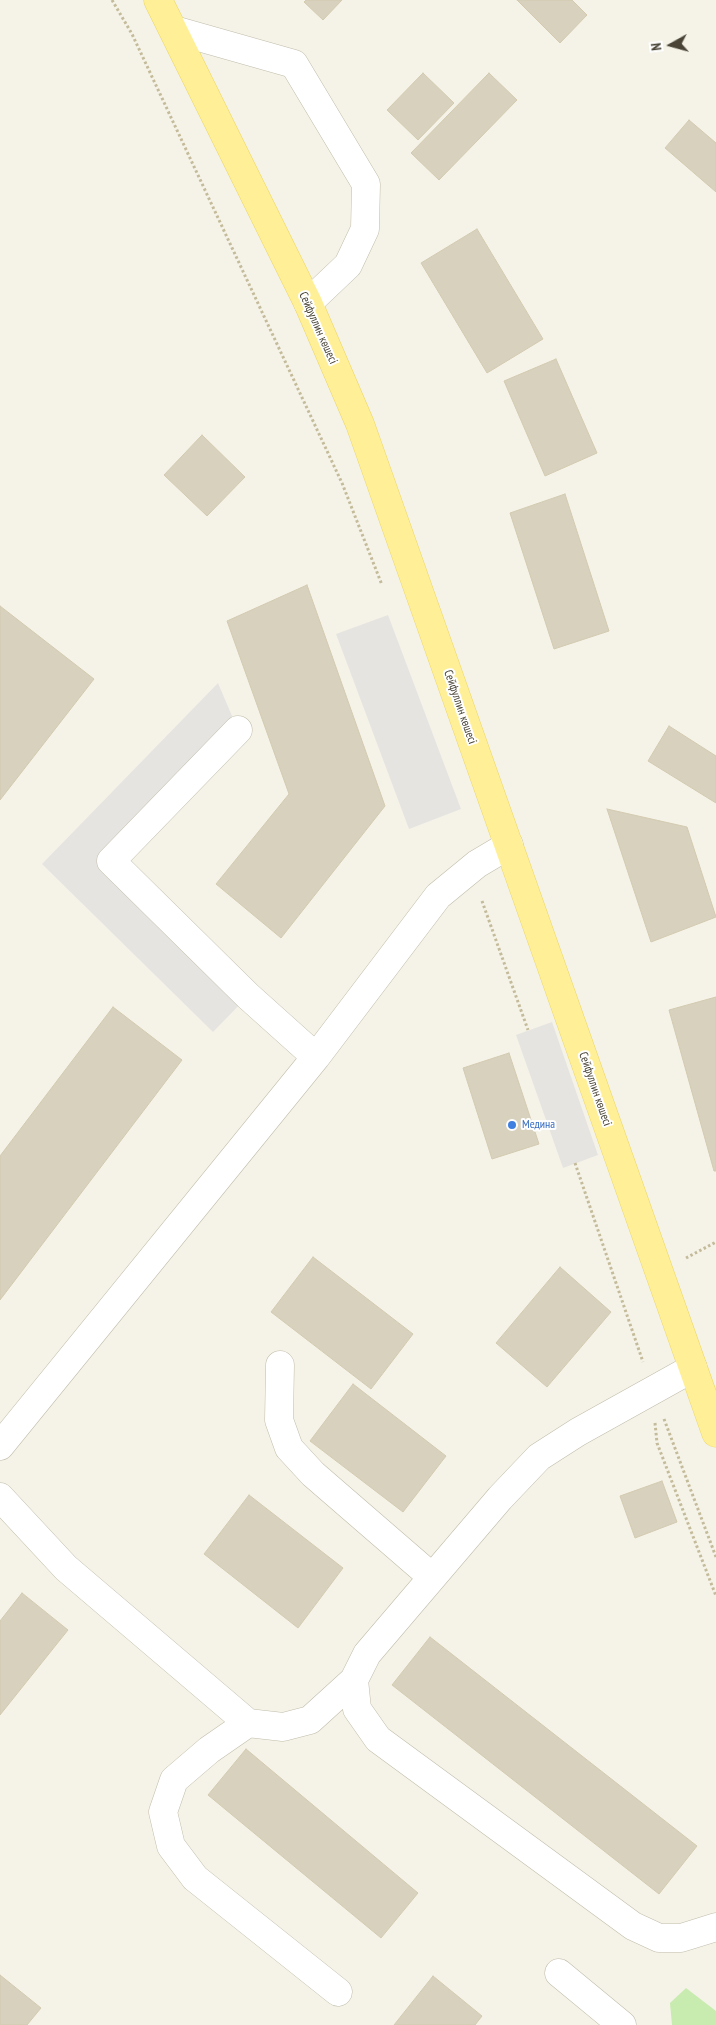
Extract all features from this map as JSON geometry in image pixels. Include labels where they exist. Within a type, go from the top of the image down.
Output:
[{"type":"main road","name":"Сейфуллин көшесі","points":[[158,0],[308,303],[360,424],[716,1433]]},
{"type":"lane","points":[[174,30],[294,64],[366,184],[365,229],[348,265],[308,303]]},
{"type":"lane","points":[[238,730],[111,861],[248,996],[316,1057]]},
{"type":"lane","points":[[0,1446],[316,1057],[438,896],[470,869],[509,845]]},
{"type":"lane","points":[[280,1365],[279,1420],[289,1448],[313,1474],[432,1577]]},
{"type":"lane","points":[[0,1497],[66,1568],[248,1723],[283,1727],[310,1720],[354,1680],[366,1654],[500,1498],[539,1458],[578,1432],[693,1368]]},
{"type":"lane","points":[[354,1680],[358,1709],[378,1739],[634,1926],[659,1938],[681,1938],[716,1927]]},
{"type":"lane","points":[[248,1723],[209,1750],[174,1780],[163,1812],[171,1846],[195,1878],[338,1992]]},
{"type":"lane","points":[[559,1973],[622,2025]]},
{"type":"path","points":[[112,0],[132,34],[338,474],[385,593]]},
{"type":"path","points":[[470,869],[528,1030]]},
{"type":"path","points":[[575,1163],[652,1390],[716,1557]]},
{"type":"path","points":[[652,1390],[657,1443],[716,1596]]},
{"type":"green space","points":[[686,1988],[716,2011],[716,2025],[672,2025],[670,2003]]},
{"type":"shaded area","points":[[388,615],[461,809],[409,829],[336,634]]},
{"type":"shaded area","points":[[218,683],[238,730],[111,861],[248,996],[213,1032],[42,864]]},
{"type":"shaded area","points":[[552,1022],[598,1155],[563,1168],[516,1035]]},
{"type":"building","points":[[306,0],[342,0],[323,20],[304,2]]},
{"type":"building","points":[[517,0],[572,0],[587,15],[560,43]]},
{"type":"building","points":[[423,73],[454,103],[418,140],[387,110]]},
{"type":"building","points":[[489,73],[517,100],[439,180],[411,153]]},
{"type":"building","points":[[689,120],[716,143],[716,192],[665,148]]},
{"type":"building","points":[[477,229],[543,339],[487,373],[421,263]]},
{"type":"building","points":[[556,359],[597,453],[545,476],[504,381]]},
{"type":"building","points":[[202,435],[245,477],[207,516],[164,475]]},
{"type":"building","points":[[565,494],[609,631],[554,649],[510,513]]},
{"type":"building","points":[[307,585],[385,806],[281,938],[216,884],[289,794],[227,621]]},
{"type":"building","points":[[0,606],[94,679],[0,800]]},
{"type":"building","points":[[669,726],[716,756],[716,803],[648,761]]},
{"type":"building","points":[[607,809],[687,827],[716,917],[651,942]]},
{"type":"building","points":[[716,997],[716,1171],[714,1171],[669,1010]]},
{"type":"building","points":[[113,1007],[182,1060],[0,1300],[0,1156]]},
{"type":"building","points":[[509,1053],[539,1144],[492,1159],[463,1068]]},
{"type":"building","points":[[313,1257],[413,1334],[371,1389],[271,1312]]},
{"type":"building","points":[[560,1267],[611,1312],[547,1387],[496,1343]]},
{"type":"building","points":[[353,1384],[446,1456],[403,1512],[310,1441]]},
{"type":"building","points":[[662,1481],[677,1522],[635,1538],[620,1496]]},
{"type":"building","points":[[249,1495],[343,1568],[298,1628],[204,1554]]},
{"type":"building","points":[[22,1593],[68,1630],[0,1715],[0,1621]]},
{"type":"building","points":[[430,1637],[697,1846],[659,1894],[392,1685]]},
{"type":"building","points":[[246,1749],[418,1893],[381,1938],[208,1795]]},
{"type":"building","points":[[0,1975],[41,2008],[27,2025],[0,2025]]},
{"type":"building","points":[[433,1976],[482,2016],[475,2025],[394,2025]]},
{"type":"place","name":"Медина","points":[[512,1125]]}]
